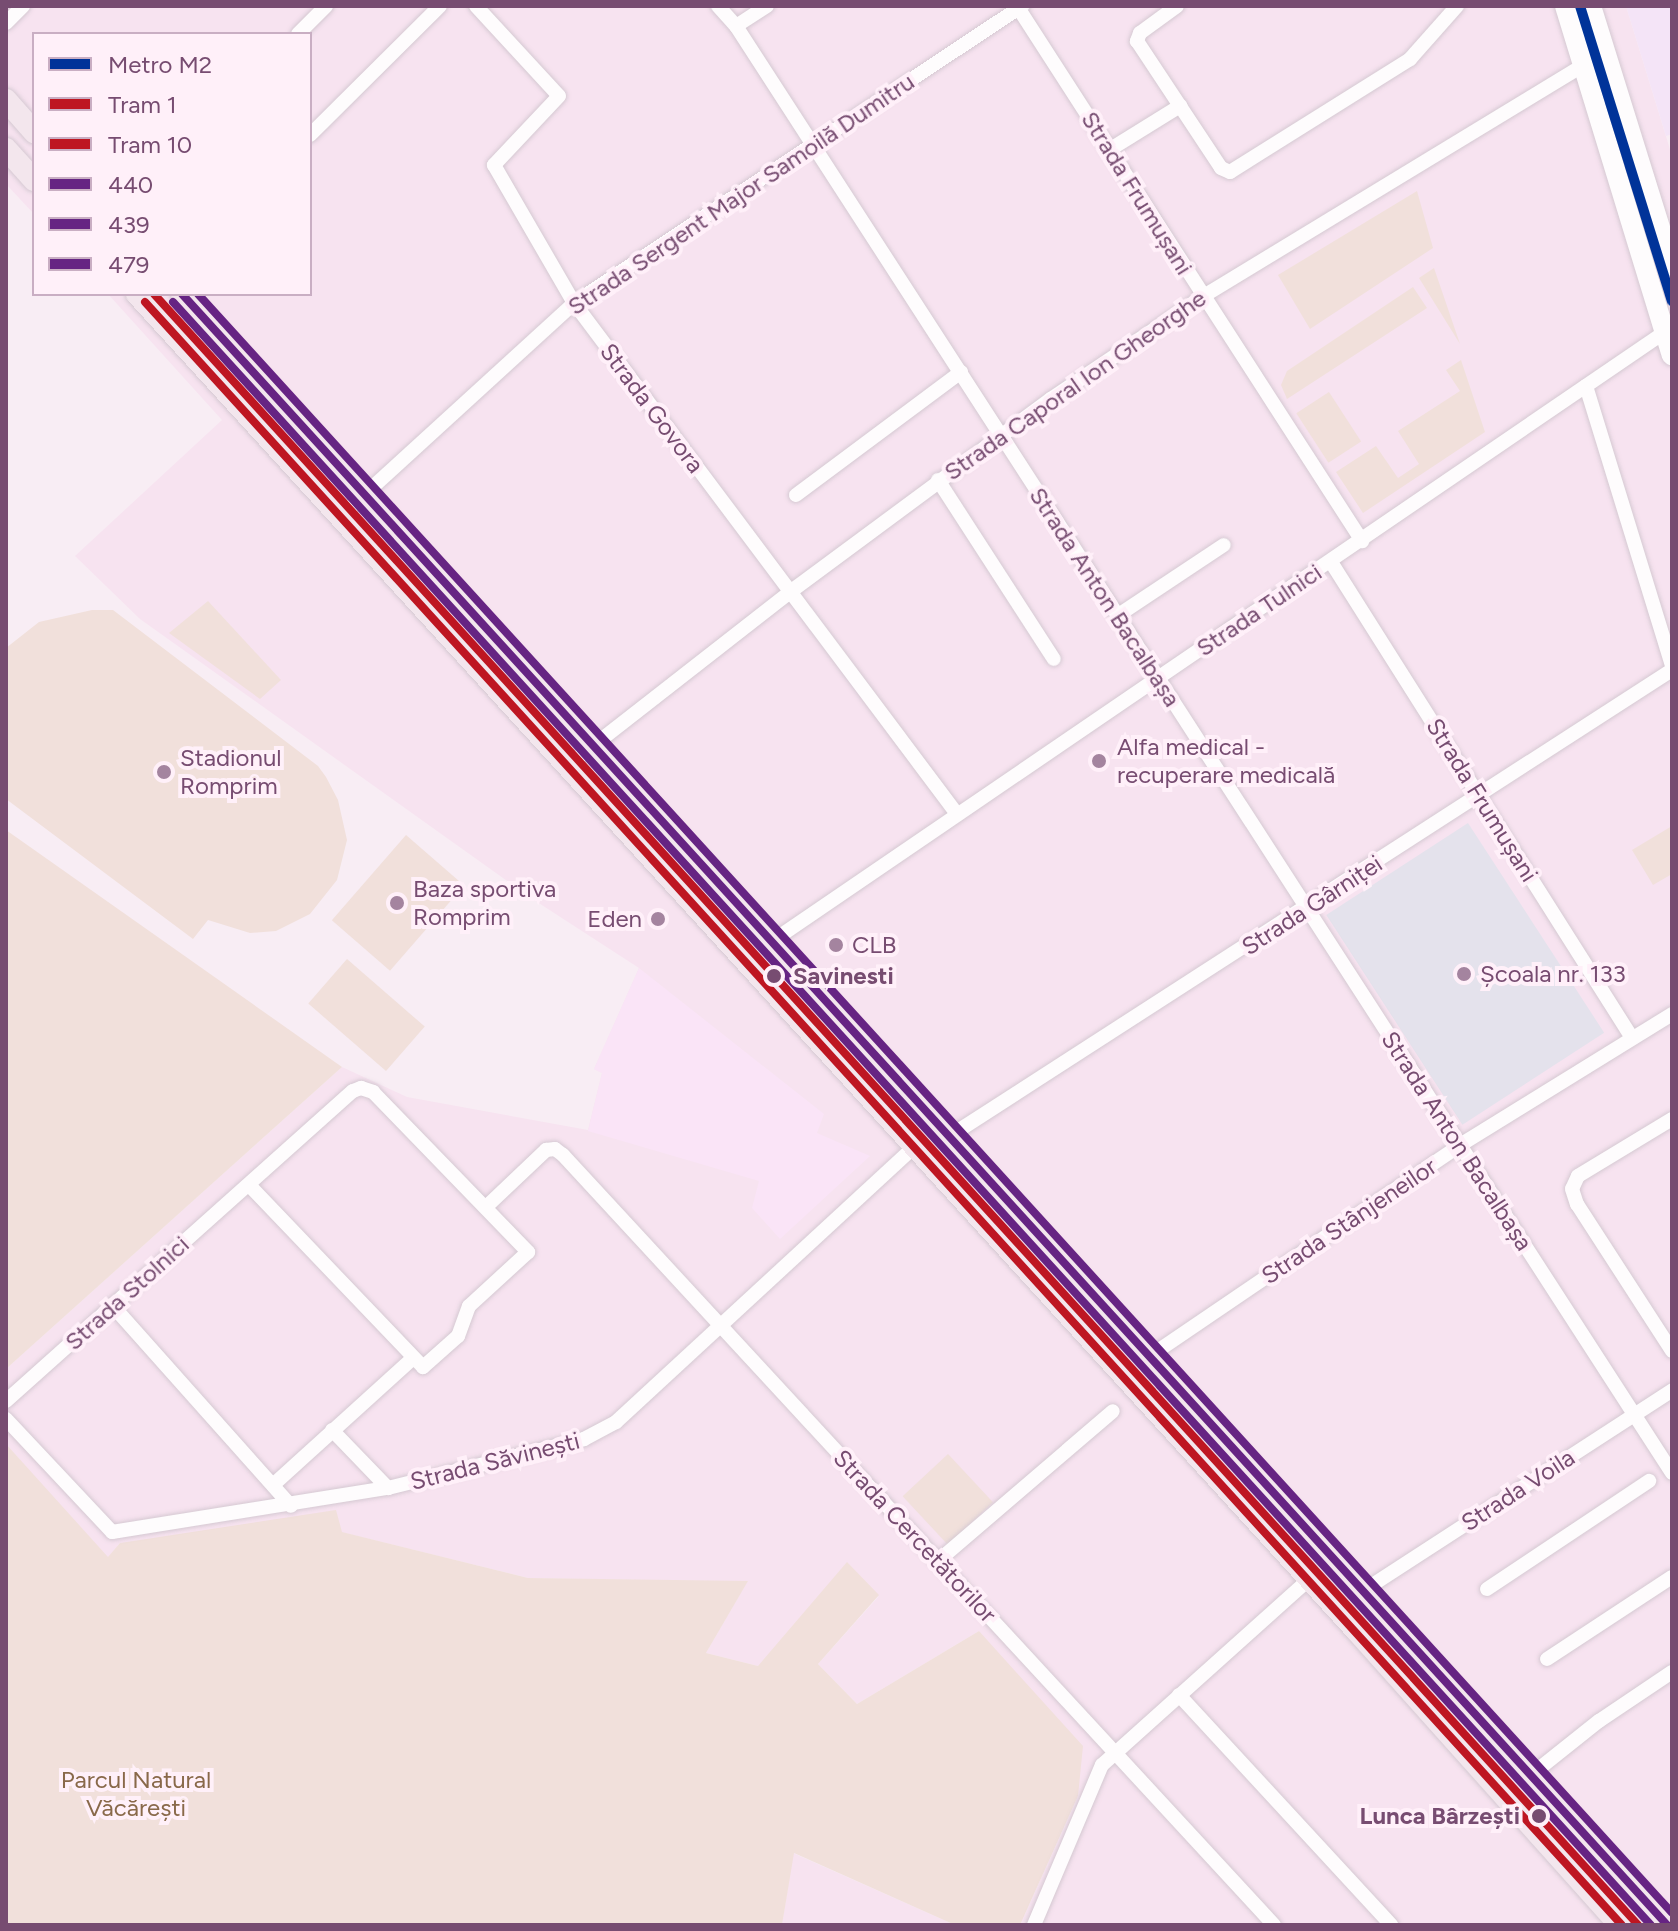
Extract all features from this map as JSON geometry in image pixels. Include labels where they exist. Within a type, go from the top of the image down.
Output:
[{"type":"main road","points":[[1565,6],[1672,355]]},
{"type":"main road","points":[[1591,6],[1672,266]]},
{"type":"main road","points":[[6,100],[32,130]]},
{"type":"main road","points":[[6,149],[32,178]]},
{"type":"main road","points":[[143,296],[566,767],[1309,1579],[1620,1925]]},
{"type":"main road","points":[[184,296],[774,940],[1667,1925]]},
{"type":"street","points":[[6,23],[23,6]]},
{"type":"street","points":[[300,32],[326,6]]},
{"type":"street","points":[[312,133],[440,6]]},
{"type":"street","name":"Strada Govora","points":[[476,6],[559,96],[494,165],[574,303],[957,814]]},
{"type":"street","name":"Strada Anton Bacalbașa","points":[[718,6],[736,26],[1672,1473]]},
{"type":"street","points":[[736,26],[767,6]]},
{"type":"street","points":[[1177,6],[1140,33],[1137,39],[1221,168],[1233,171],[1410,59],[1457,6]]},
{"type":"street","name":"Strada Sergent Major Samoilă Dumitru","points":[[341,516],[574,303],[1019,7]]},
{"type":"street","name":"Strada Frumușani","points":[[1019,7],[1202,297],[1362,541]]},
{"type":"street","name":"Strada Caporal Ion Gheorghe","points":[[566,767],[790,592],[1001,435],[1202,297],[1583,65]]},
{"type":"street","points":[[1109,150],[1180,106]]},
{"type":"street","name":"Strada Tulnici","points":[[774,940],[1665,332]]},
{"type":"street","points":[[796,495],[961,372]]},
{"type":"street","points":[[1586,386],[1672,668]]},
{"type":"street","points":[[938,480],[1054,659]]},
{"type":"street","points":[[1117,616],[1224,545]]},
{"type":"street","name":"Strada Frumușani","points":[[1331,562],[1632,1038]]},
{"type":"street","name":"Strada Gârniței","points":[[950,1136],[1306,909],[1672,668]]},
{"type":"street","name":"Strada Stânjeneilor","points":[[1150,1356],[1460,1145],[1672,1014]]},
{"type":"street","name":"Strada Stolnici","points":[[6,1401],[353,1091],[367,1089],[486,1207]]},
{"type":"street","points":[[1672,1119],[1578,1176],[1572,1189],[1577,1204],[1672,1351]]},
{"type":"street","name":"Strada Săvinești","points":[[6,1419],[112,1532],[291,1506],[388,1488],[584,1439],[605,1430],[914,1147]]},
{"type":"street","name":"Strada Cercetătorilor","points":[[486,1207],[546,1150],[555,1149],[1274,1925]]},
{"type":"street","points":[[249,1185],[418,1366],[426,1366],[458,1336],[469,1306],[528,1252],[486,1207]]},
{"type":"street","points":[[112,1305],[291,1506]]},
{"type":"street","points":[[273,1485],[412,1359]]},
{"type":"street","name":"Strada Voila","points":[[1363,1591],[1672,1390]]},
{"type":"street","points":[[938,1561],[1113,1411]]},
{"type":"street","points":[[332,1430],[388,1488]]},
{"type":"street","points":[[1487,1589],[1649,1481]]},
{"type":"street","points":[[1547,1659],[1672,1577]]},
{"type":"street","points":[[1034,1925],[1094,1781],[1114,1752],[1309,1579]]},
{"type":"street","points":[[1531,1775],[1599,1721],[1672,1672]]},
{"type":"street","points":[[1179,1695],[1391,1925]]},
{"type":"shaded area","points":[[6,6],[1626,6],[1672,156],[1672,1925],[1020,1925],[1078,1796],[979,1631],[857,1704],[818,1664],[879,1596],[758,1666],[706,1653],[747,1582],[528,1578],[341,1532],[120,1543],[108,1558],[6,1444],[6,1369],[342,1067],[407,1097],[588,1130],[602,1073],[594,1069],[639,968],[531,898],[140,619],[75,556],[222,420],[110,296],[312,296],[312,32],[32,32],[32,212],[6,184]]},
{"type":"shaded area","points":[[1626,6],[1672,6],[1672,134],[1666,136]]},
{"type":"shaded area","name":"Școala nr. 133","points":[[1468,823],[1604,1033],[1462,1125],[1326,915]]},
{"type":"shaded area","points":[[639,968],[824,1114],[817,1133],[870,1156],[780,1239],[752,1208],[759,1181],[588,1131],[602,1073],[594,1069]]},
{"type":"shaded area","points":[[793,1853],[955,1925],[782,1925]]},
{"type":"green space","points":[[1417,191],[1433,248],[1310,329],[1278,275]]},
{"type":"green space","points":[[1434,268],[1460,344],[1419,278]]},
{"type":"green space","points":[[1413,287],[1427,308],[1287,399],[1281,385],[1287,371]]},
{"type":"green space","points":[[1461,360],[1485,432],[1363,513],[1336,472],[1376,446],[1398,478],[1419,464],[1398,431],[1460,391],[1446,370]]},
{"type":"green space","points":[[1329,392],[1361,441],[1328,463],[1296,413]]},
{"type":"green space","points":[[208,601],[281,680],[260,699],[169,633]]},
{"type":"green space","name":"Stadionul Romprim","points":[[92,610],[113,610],[318,766],[326,777],[338,800],[347,840],[337,880],[310,914],[276,931],[250,933],[208,920],[193,939],[6,799],[6,648],[39,622]]},
{"type":"green space","points":[[1672,826],[1672,874],[1653,885],[1632,850]]},
{"type":"green space","points":[[6,830],[342,1067],[6,1369]]},
{"type":"green space","name":"Baza sportiva Romprim","points":[[406,835],[464,886],[390,971],[332,920]]},
{"type":"green space","name":"Baza sportiva Romprim","points":[[347,959],[425,1027],[386,1071],[308,1004]]},
{"type":"green space","name":"Parcul Natural Văcărești","points":[[6,1444],[108,1557],[120,1543],[336,1510],[342,1532],[528,1578],[748,1581],[706,1653],[758,1666],[847,1562],[879,1595],[818,1664],[857,1704],[979,1631],[1083,1746],[1078,1796],[1020,1925],[955,1925],[794,1853],[782,1925],[6,1925]]},
{"type":"green space","points":[[948,1454],[993,1502],[948,1545],[903,1496]]},
{"type":"metro line","name":"M2","points":[[1580,6],[1672,301]]},
{"type":"tram line","name":"1","points":[[156,296],[1638,1925]]},
{"type":"tram line","name":"10","points":[[145,302],[1622,1925]]},
{"type":"transit line","name":"440","points":[[184,296],[1667,1925]]},
{"type":"transit line","name":"479","points":[[200,296],[1672,1913]]},
{"type":"transit line","name":"439","points":[[173,302],[1651,1925]]},
{"type":"place","name":"Alfa medical - recuperare medicală","points":[[1099,761]]},
{"type":"place","name":"Stadionul Romprim","points":[[164,772]]},
{"type":"place","name":"Baza sportiva Romprim","points":[[397,903]]},
{"type":"place","name":"Eden","points":[[658,919]]},
{"type":"place","name":"CLB","points":[[836,945]]},
{"type":"place","name":"Școala nr. 133","points":[[1464,974]]},
{"type":"place","name":"Savinesti","points":[[774,976]]},
{"type":"place","name":"Lunca Bârzești","points":[[1539,1816]]}]
